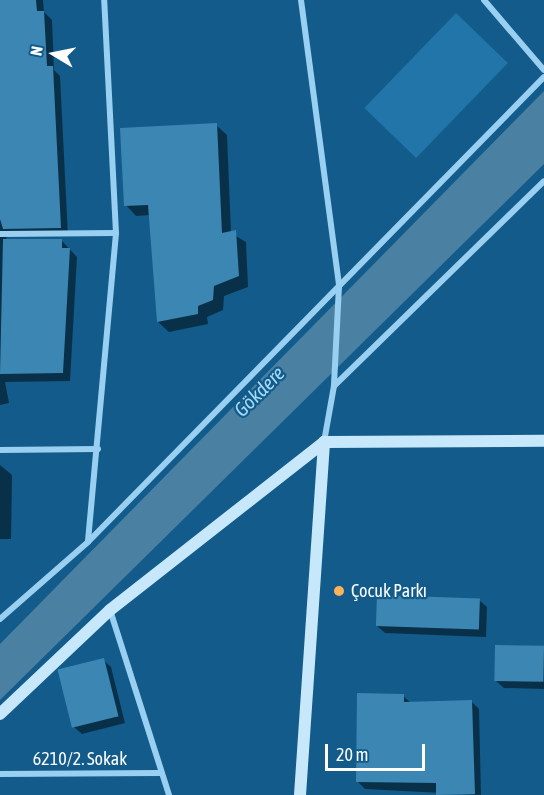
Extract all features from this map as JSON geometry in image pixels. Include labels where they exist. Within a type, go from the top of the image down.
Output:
[{"type":"street","points":[[88,542],[116,233],[104,0]]},
{"type":"street","points":[[300,795],[324,442],[334,386],[339,286],[301,0]]},
{"type":"street","points":[[484,0],[544,70]]},
{"type":"street","points":[[0,619],[88,542],[544,77]]},
{"type":"street","points":[[334,386],[544,181]]},
{"type":"street","points":[[0,234],[116,233]]},
{"type":"street","points":[[0,714],[110,610],[324,442],[544,441]]},
{"type":"street","points":[[0,450],[98,449]]},
{"type":"street","points":[[0,608],[12,608]]},
{"type":"street","points":[[110,610],[160,774],[169,795]]},
{"type":"street","name":"6210/2. Sokak","points":[[0,774],[160,774]]},
{"type":"shaded area","points":[[456,13],[508,63],[416,158],[364,108]]},
{"type":"water","name":"Gökdere","points":[[544,91],[544,164],[0,700],[0,644]]},
{"type":"building","points":[[0,0],[36,0],[37,11],[44,11],[47,66],[53,66],[61,228],[3,229],[0,219]]},
{"type":"building","points":[[217,123],[222,233],[236,230],[239,276],[214,286],[213,300],[198,306],[198,314],[157,322],[148,205],[124,206],[120,128]]},
{"type":"building","points":[[3,239],[62,239],[62,248],[70,248],[63,373],[0,374]]},
{"type":"building","points":[[377,595],[480,599],[479,630],[376,626]]},
{"type":"building","points":[[495,645],[544,646],[543,682],[494,681]]},
{"type":"building","points":[[104,658],[119,716],[72,728],[57,670]]},
{"type":"building","points":[[357,693],[404,694],[404,702],[472,700],[475,794],[436,795],[436,783],[356,782]]},
{"type":"place","name":"Çocuk Parkı","points":[[339,591]]}]
